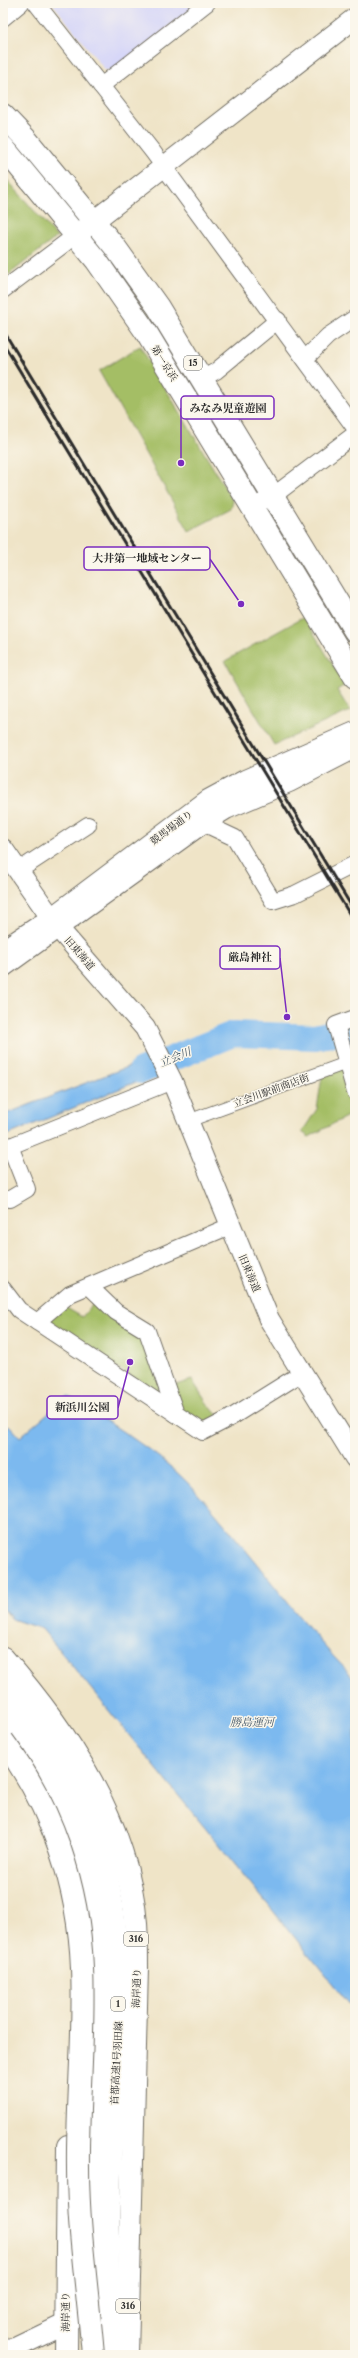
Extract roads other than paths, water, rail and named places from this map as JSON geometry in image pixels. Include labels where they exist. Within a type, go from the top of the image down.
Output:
[{"type":"main road","name":"15","points":[[3,115],[95,222],[158,307],[355,631]]},
{"type":"main road","name":"第一京浜","points":[[3,147],[96,260],[163,359],[355,677]]},
{"type":"main road","name":"海岸通り","points":[[3,1658],[10,1680],[74,1749],[98,1794],[122,1852],[136,1922],[137,1968],[127,2355]]},
{"type":"main road","name":"首都高速1号羽田線","points":[[10,1680],[73,1785],[100,1853],[110,1891],[118,1967],[118,2009],[109,2197],[108,2318],[111,2355]]},
{"type":"main road","points":[[3,1711],[41,1764],[64,1810],[85,1867],[93,1896],[101,1969],[92,2240],[89,2276],[74,2315],[65,2324]]},
{"type":"main road","points":[[3,1741],[26,1775],[51,1825],[67,1873],[79,1932],[82,2010],[78,2171],[93,2355]]},
{"type":"main road","name":"海岸通り","points":[[3,1754],[29,1797],[42,1826],[59,1874],[70,1935],[72,1993],[65,2324],[66,2355]]},
{"type":"main road","points":[[116,2355],[118,2289],[129,2257]]},
{"type":"street","points":[[3,18],[21,3]]},
{"type":"street","points":[[36,3],[164,168],[278,320],[355,428]]},
{"type":"street","points":[[101,86],[207,3]]},
{"type":"street","points":[[3,290],[95,222],[355,18]]},
{"type":"street","points":[[305,359],[328,336],[355,318]]},
{"type":"street","points":[[202,379],[216,371],[278,320]]},
{"type":"street","points":[[253,507],[273,496],[355,434]]},
{"type":"street","name":"競馬場通り","points":[[3,967],[55,923],[208,800],[245,780],[355,732]]},
{"type":"street","name":"競馬場通り","points":[[3,950],[55,923],[226,809],[289,782],[355,748]]},
{"type":"street","points":[[203,823],[235,838],[273,901],[295,894],[355,864]]},
{"type":"street","points":[[18,871],[88,825]]},
{"type":"street","name":"旧東海道","points":[[3,849],[55,923],[145,1028],[170,1078],[230,1226],[270,1319],[302,1374],[353,1451]]},
{"type":"street","points":[[355,1018],[336,1025],[350,1061],[355,1092]]},
{"type":"street","name":"立会川駅前商店街","points":[[188,1121],[350,1061]]},
{"type":"street","points":[[10,1199],[27,1189],[7,1148],[170,1078]]},
{"type":"street","points":[[37,1322],[70,1294],[90,1287],[156,1256],[230,1226]]},
{"type":"street","points":[[90,1287],[116,1312],[147,1331],[176,1414]]},
{"type":"street","points":[[3,1289],[19,1310],[203,1432],[230,1418],[302,1374]]},
{"type":"street","points":[[3,2349],[15,2348],[65,2324]]},
{"type":"water","points":[[171,1050],[177,1065],[3,1137],[3,1115]]},
{"type":"water","name":"勝島運河","points":[[68,1396],[146,1447],[175,1470],[210,1507],[311,1631],[355,1679],[355,2011],[42,1629],[12,1619],[3,1608],[3,1430],[9,1425],[20,1437]]},
{"type":"waterway","name":"立会川","points":[[141,1071],[233,1034],[315,1037],[355,1028]]},
{"type":"railway","points":[[3,330],[355,912]]},
{"type":"railway","points":[[3,343],[355,923]]},
{"type":"place","name":"みなみ児童遊園","points":[[181,463]]},
{"type":"place","name":"大井第一地域センター","points":[[241,604]]},
{"type":"place","name":"厳島神社","points":[[287,1017]]},
{"type":"place","name":"新浜川公園","points":[[130,1362]]}]
